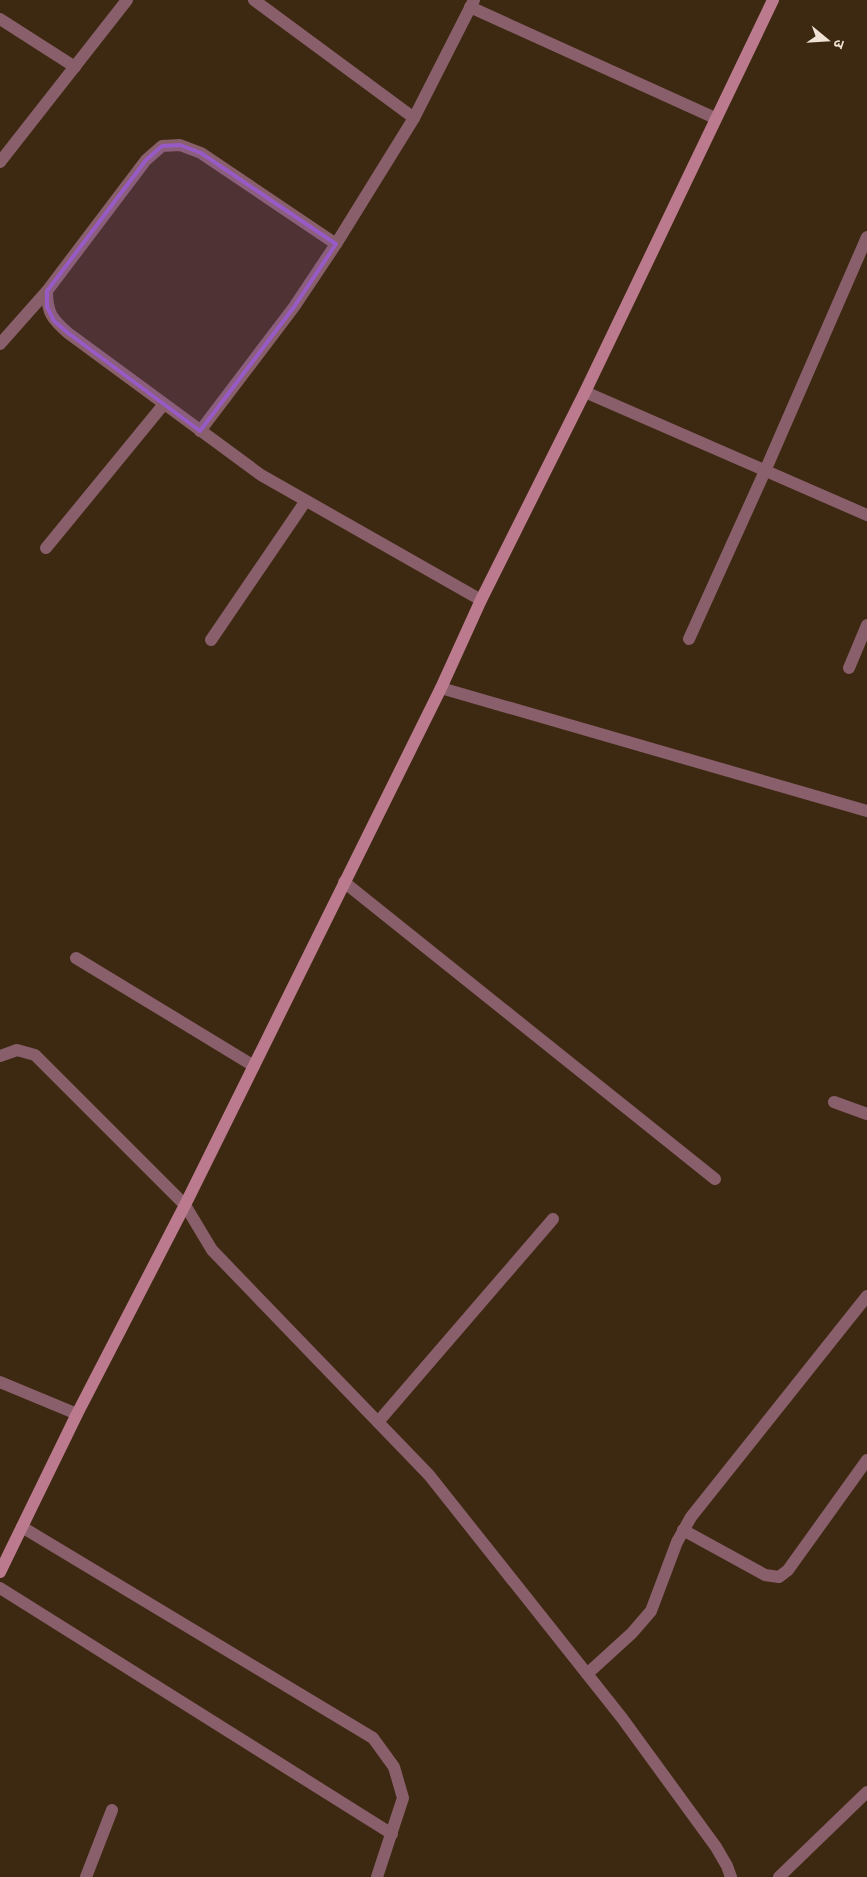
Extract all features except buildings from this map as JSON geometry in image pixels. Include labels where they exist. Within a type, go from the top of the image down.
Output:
[{"type":"street","points":[[0,162],[127,0]]},
{"type":"street","points":[[254,0],[414,118]]},
{"type":"street","points":[[0,1572],[77,1414],[185,1205],[441,688],[481,600],[585,392],[773,0]]},
{"type":"street","points":[[200,431],[294,307],[336,244],[414,118],[472,4],[716,118]]},
{"type":"street","points":[[0,19],[75,67]]},
{"type":"street","points":[[0,344],[47,291],[146,160],[162,146],[180,145],[201,153],[336,244]]},
{"type":"street","points":[[689,639],[765,472],[867,237]]},
{"type":"street","points":[[47,291],[47,307],[54,321],[260,475],[481,600]]},
{"type":"street","points":[[585,392],[867,515]]},
{"type":"street","points":[[46,548],[164,404]]},
{"type":"street","points":[[211,640],[305,502]]},
{"type":"street","points":[[849,668],[867,625]]},
{"type":"street","points":[[441,688],[867,811]]},
{"type":"street","points":[[344,882],[715,1179]]},
{"type":"street","points":[[76,958],[254,1066]]},
{"type":"street","points":[[0,1056],[16,1050],[35,1055],[185,1205],[212,1250],[429,1475],[622,1718],[716,1847],[731,1877]]},
{"type":"street","points":[[834,1102],[867,1114]]},
{"type":"street","points":[[378,1422],[553,1219]]},
{"type":"street","points":[[587,1674],[632,1633],[651,1611],[683,1530],[691,1517],[867,1296]]},
{"type":"street","points":[[0,1382],[77,1414]]},
{"type":"street","points":[[683,1530],[765,1575],[779,1577],[788,1570],[867,1460]]},
{"type":"street","points":[[22,1527],[374,1738],[394,1767],[403,1798],[377,1877]]},
{"type":"street","points":[[0,1588],[392,1834]]},
{"type":"street","points":[[779,1877],[867,1792]]},
{"type":"street","points":[[86,1877],[112,1810]]},
{"type":"highlighted area","points":[[180,145],[201,153],[336,244],[294,307],[200,431],[68,333],[54,321],[47,307],[47,291],[146,160],[162,146]]}]
